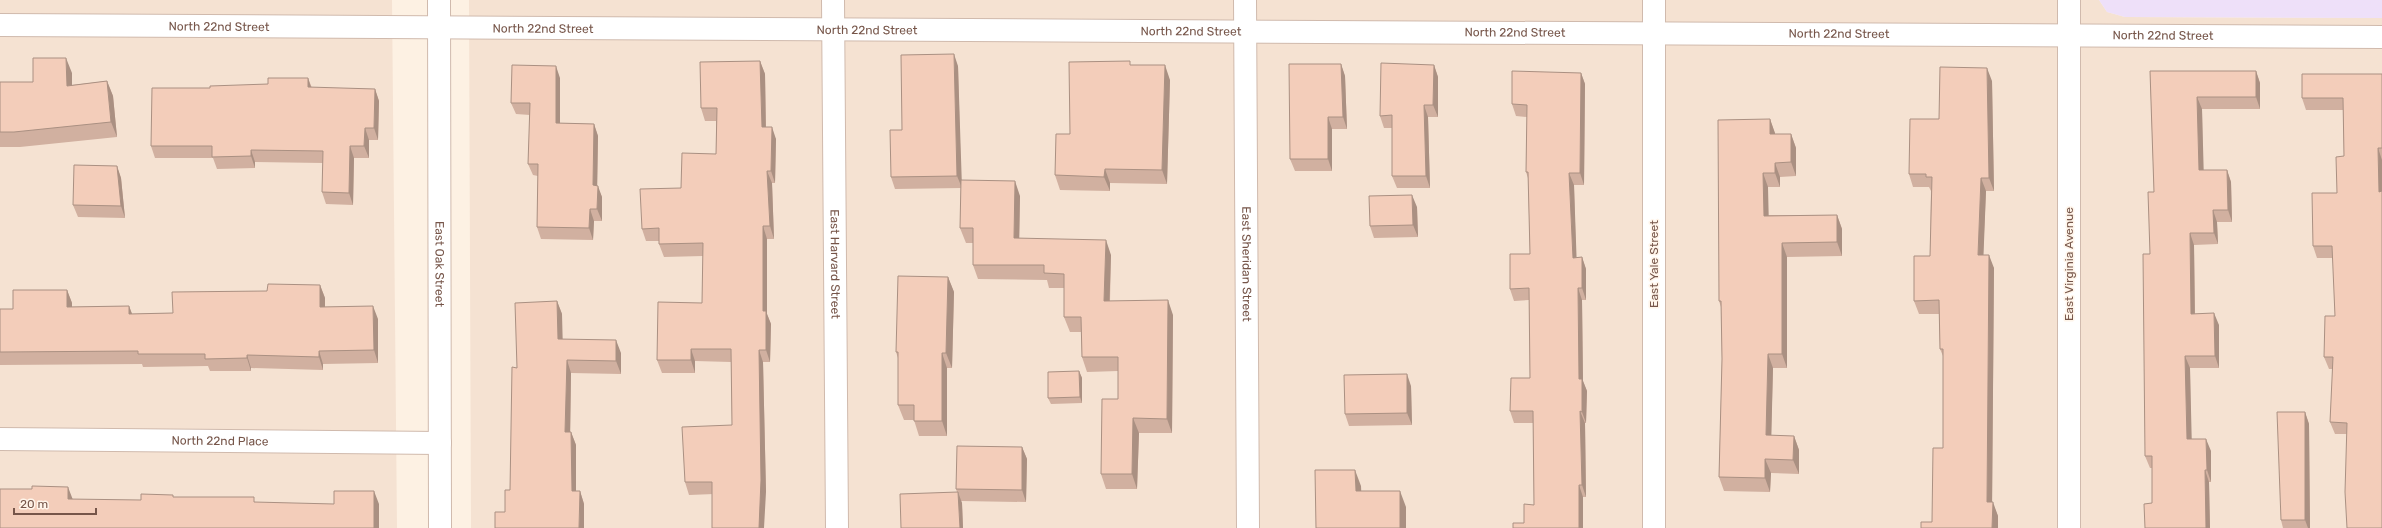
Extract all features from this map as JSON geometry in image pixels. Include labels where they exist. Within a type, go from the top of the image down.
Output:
[{"type":"street","name":"East Oak Street","points":[[439,0],[440,528]]},
{"type":"street","name":"East Harvard Street","points":[[834,0],[837,528]]},
{"type":"street","name":"East Sheridan Street","points":[[1246,0],[1248,528]]},
{"type":"street","name":"East Yale Street","points":[[1654,0],[1654,528]]},
{"type":"street","name":"East Virginia Avenue","points":[[2069,0],[2069,528]]},
{"type":"street","name":"North 22nd Street","points":[[0,25],[440,29],[1246,31],[2382,37]]},
{"type":"street","name":"North 22nd Place","points":[[0,439],[440,443]]},
{"type":"shaded area","points":[[0,0],[392,0],[397,528],[0,528]]},
{"type":"shaded area","points":[[469,0],[2099,0],[2107,12],[2125,17],[2382,18],[2382,528],[471,528]]},
{"type":"shaded area","points":[[2099,0],[2382,0],[2382,18],[2125,17],[2107,12]]},
{"type":"building","points":[[954,54],[957,176],[891,177],[890,130],[902,130],[901,55]]},
{"type":"building","points":[[33,58],[66,58],[67,86],[107,81],[111,122],[14,132],[0,132],[0,82],[33,82]]},
{"type":"building","points":[[760,61],[762,127],[772,127],[771,171],[767,171],[770,226],[763,226],[763,311],[766,311],[766,350],[759,350],[761,480],[759,528],[712,528],[712,482],[685,482],[682,427],[732,425],[731,349],[691,349],[691,360],[657,360],[658,302],[702,303],[703,243],[659,244],[659,228],[642,229],[640,189],[681,188],[682,153],[716,154],[717,108],[701,108],[700,62]]},
{"type":"building","points":[[1130,61],[1130,65],[1165,65],[1162,170],[1105,169],[1104,177],[1055,175],[1056,134],[1070,134],[1069,62]]},
{"type":"building","points":[[1381,63],[1434,65],[1433,105],[1424,105],[1426,176],[1392,176],[1392,115],[1380,116]]},
{"type":"building","points":[[1289,64],[1341,64],[1343,117],[1328,117],[1328,159],[1290,159]]},
{"type":"building","points":[[512,65],[556,66],[556,123],[594,124],[593,185],[598,186],[597,209],[590,209],[589,228],[537,227],[538,164],[528,164],[530,103],[511,103]]},
{"type":"building","points":[[1940,67],[1987,68],[1989,178],[1981,178],[1978,255],[1989,255],[1987,502],[1993,502],[1992,528],[1921,528],[1921,522],[1932,522],[1933,448],[1943,448],[1943,349],[1940,349],[1939,300],[1914,301],[1914,256],[1930,256],[1932,177],[1926,177],[1926,174],[1909,174],[1910,119],[1939,119]]},
{"type":"building","points":[[1512,71],[1581,73],[1580,173],[1569,173],[1573,258],[1582,257],[1582,288],[1578,288],[1579,379],[1582,379],[1582,412],[1580,411],[1582,485],[1579,485],[1579,528],[1513,528],[1513,523],[1524,523],[1524,504],[1534,505],[1533,411],[1510,411],[1511,378],[1530,378],[1529,288],[1510,289],[1510,254],[1530,254],[1528,172],[1526,172],[1527,105],[1512,104]]},
{"type":"building","points":[[2150,71],[2256,71],[2256,97],[2197,97],[2199,170],[2227,170],[2228,210],[2213,210],[2214,233],[2190,233],[2191,314],[2214,313],[2215,356],[2185,356],[2187,439],[2206,439],[2206,528],[2145,528],[2144,504],[2152,503],[2152,456],[2145,456],[2143,254],[2150,254],[2148,192],[2154,192]]},
{"type":"building","points":[[2302,74],[2382,74],[2382,148],[2378,148],[2379,192],[2382,191],[2382,528],[2347,528],[2345,492],[2347,423],[2330,422],[2333,357],[2324,357],[2325,316],[2335,316],[2332,246],[2313,246],[2312,193],[2337,193],[2336,157],[2344,156],[2343,98],[2302,98]]},
{"type":"building","points":[[268,78],[308,78],[308,87],[375,89],[374,128],[365,128],[364,146],[350,146],[349,193],[322,192],[323,151],[251,150],[251,156],[212,157],[212,146],[151,146],[152,88],[210,88],[210,86],[268,84]]},
{"type":"building","points":[[1770,119],[1770,134],[1791,134],[1791,162],[1775,163],[1775,173],[1763,173],[1764,216],[1837,215],[1837,242],[1782,243],[1782,354],[1768,354],[1766,435],[1794,436],[1793,460],[1765,459],[1765,478],[1719,477],[1722,359],[1721,301],[1719,301],[1718,120]]},
{"type":"building","points":[[74,165],[117,166],[121,206],[73,205]]},
{"type":"building","points":[[961,180],[1015,181],[1014,238],[1106,240],[1104,301],[1168,300],[1167,419],[1133,418],[1132,474],[1101,474],[1102,399],[1118,399],[1118,357],[1082,357],[1081,317],[1064,317],[1064,274],[1044,273],[1044,265],[973,265],[973,228],[960,228]]},
{"type":"building","points":[[1412,195],[1413,225],[1370,226],[1369,196]]},
{"type":"building","points":[[898,276],[948,277],[946,353],[942,353],[942,421],[914,421],[914,405],[898,405],[898,352],[896,352]]},
{"type":"building","points":[[268,284],[320,285],[320,307],[373,306],[374,350],[319,351],[319,357],[247,355],[247,358],[205,359],[205,354],[138,354],[138,351],[0,352],[0,309],[13,309],[13,290],[67,290],[67,307],[129,306],[129,314],[173,313],[172,292],[267,291]]},
{"type":"building","points":[[557,301],[558,339],[616,340],[616,361],[567,360],[565,432],[571,432],[572,491],[580,491],[579,528],[495,528],[495,512],[505,512],[505,490],[510,490],[512,367],[517,368],[515,303]]},
{"type":"building","points":[[1079,371],[1080,397],[1048,398],[1048,372]]},
{"type":"building","points":[[1407,374],[1407,413],[1345,414],[1344,375]]},
{"type":"building","points":[[2277,412],[2305,412],[2305,520],[2281,520]]},
{"type":"building","points":[[957,446],[1022,447],[1022,490],[956,489]]},
{"type":"building","points":[[1315,470],[1355,470],[1356,491],[1400,491],[1400,528],[1316,528]]},
{"type":"building","points":[[32,486],[68,487],[68,499],[141,500],[141,494],[173,495],[173,497],[254,497],[254,502],[334,504],[334,491],[374,491],[374,528],[0,528],[0,489],[32,489]]},
{"type":"building","points":[[958,492],[960,528],[901,528],[900,494]]}]
